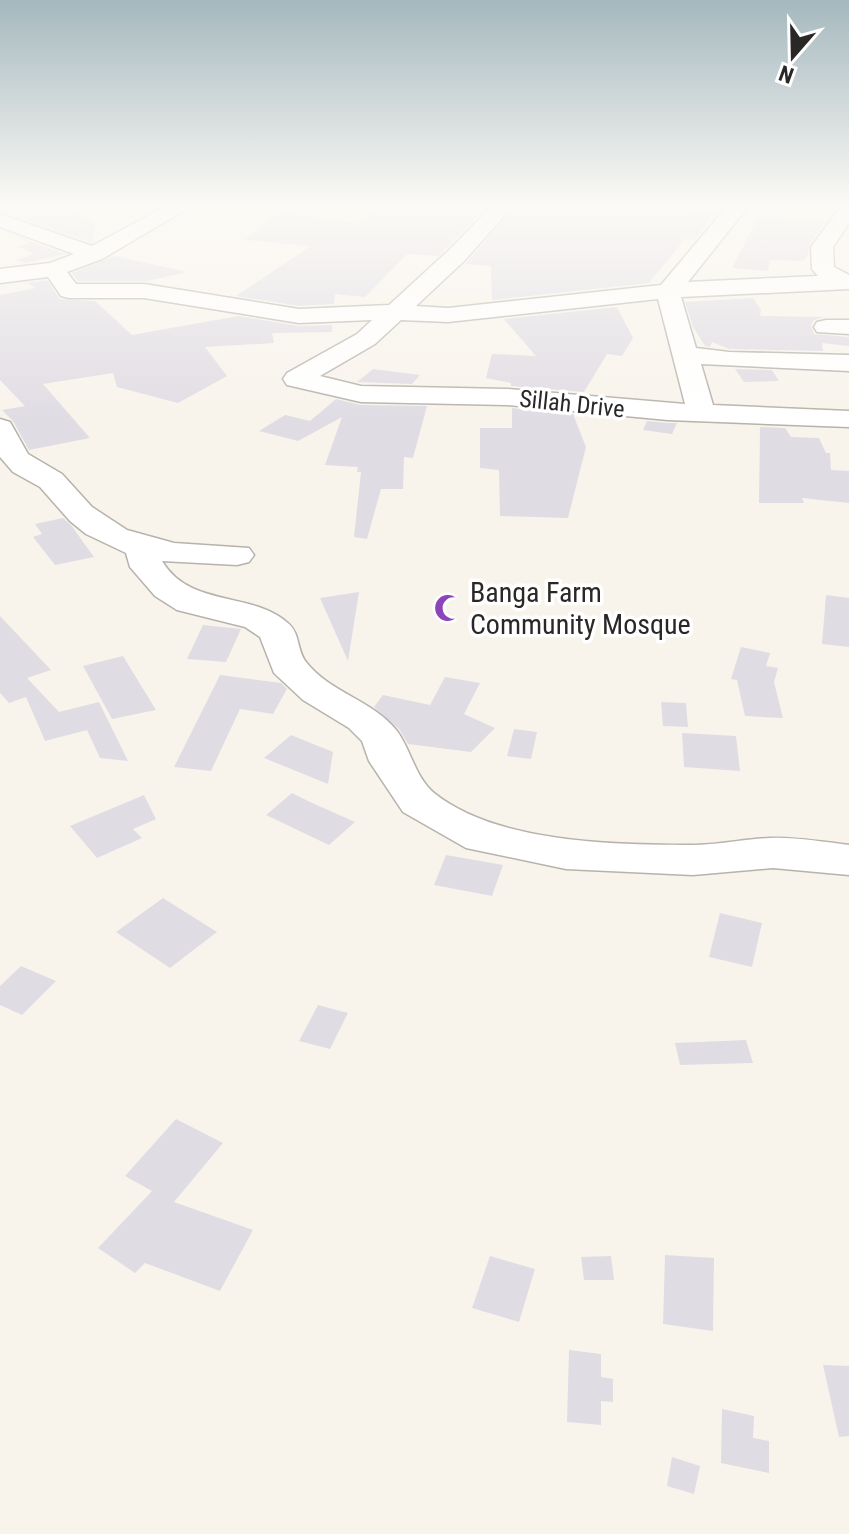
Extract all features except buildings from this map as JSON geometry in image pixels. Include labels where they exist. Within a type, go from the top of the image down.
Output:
[{"type":"street","points":[[58,276],[69,291],[144,291],[299,316],[395,312],[473,314],[668,292],[845,282]]},
{"type":"street","points":[[395,312],[435,276]]},
{"type":"street","points":[[668,292],[681,276]]},
{"type":"street","points":[[668,292],[701,414]]},
{"type":"street","name":"Sillah Drive","points":[[395,312],[366,339],[296,379],[361,394],[507,397],[701,414],[849,419]]},
{"type":"street","points":[[687,355],[729,360],[849,363]]},
{"type":"street","points":[[0,428],[7,449],[22,465],[51,479],[82,514],[115,539],[141,548],[196,556],[237,555]]},
{"type":"street","points":[[141,548],[147,567],[167,589],[190,602],[258,619],[277,632],[287,665],[317,692],[363,719],[381,737],[390,761],[418,802],[482,838],[566,854],[693,860],[773,853],[849,860]]},
{"type":"place","name":"Banga Farm Community Mosque","points":[[448,608]]}]
